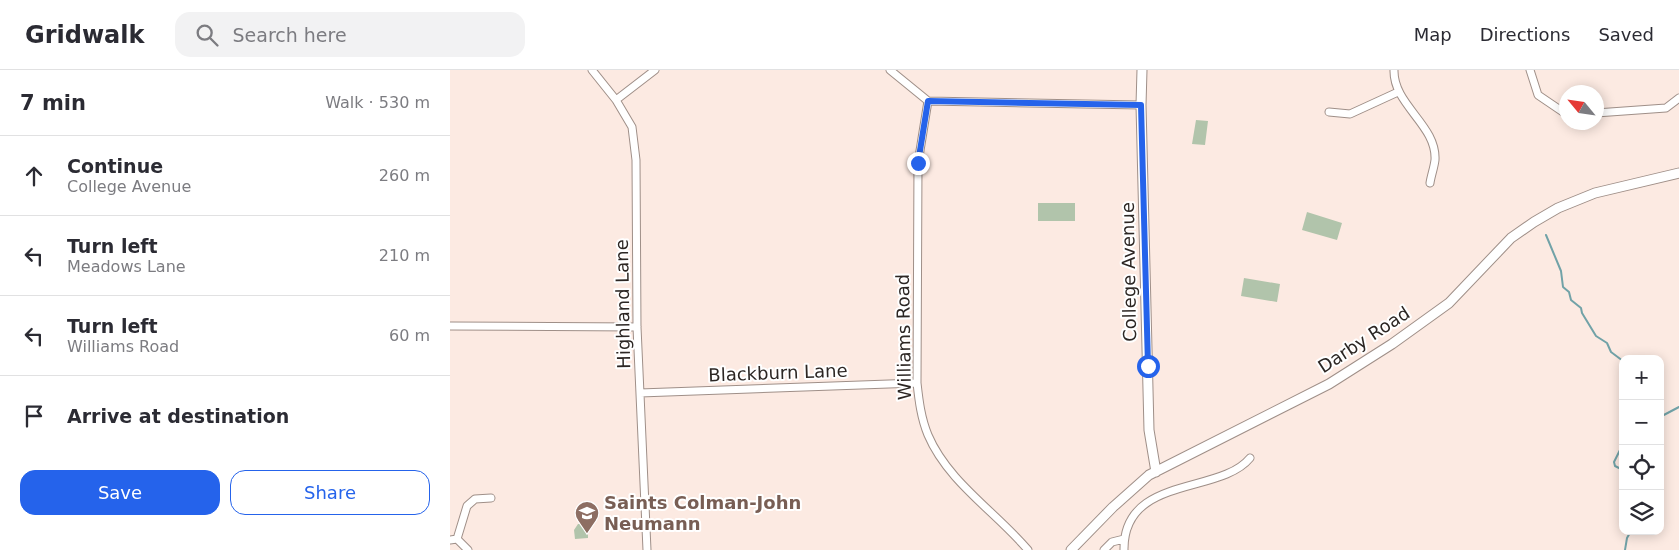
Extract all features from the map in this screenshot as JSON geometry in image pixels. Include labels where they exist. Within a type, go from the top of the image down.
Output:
[{"type":"main road","name":"College Avenue","points":[[1142,70],[1141,105],[1150,430],[1156,472]]},
{"type":"main road","name":"Darby Road","points":[[1071,550],[1135,486],[1156,472],[1329,384],[1392,344],[1449,303],[1511,238],[1534,222],[1558,208],[1595,193],[1679,174]]},
{"type":"street","name":"Highland Lane","points":[[592,70],[616,100],[632,127],[636,160],[636,327],[647,550]]},
{"type":"street","points":[[616,100],[655,70]]},
{"type":"street","points":[[890,70],[928,101],[1141,105]]},
{"type":"street","points":[[1394,70],[1398,92],[1430,141],[1435,159],[1430,183]]},
{"type":"street","points":[[1530,70],[1531,80],[1538,95],[1559,109]]},
{"type":"street","points":[[1329,112],[1350,114],[1398,92]]},
{"type":"street","points":[[1604,112],[1666,108],[1679,98]]},
{"type":"street","name":"Williams Road","points":[[928,101],[918,163],[917,383],[921,411],[928,435],[946,465],[1028,550]]},
{"type":"street","points":[[450,326],[636,327]]},
{"type":"street","name":"Blackburn Lane","points":[[640,393],[917,383]]},
{"type":"street","points":[[1124,550],[1126,530],[1132,519],[1154,498],[1169,490],[1232,472],[1250,458]]},
{"type":"street","points":[[468,550],[453,539],[467,506],[475,500],[491,498]]},
{"type":"street","name":"Williams Road","points":[[1018,538],[1034,550]]},
{"type":"street","points":[[1104,550],[1112,542],[1124,539]]},
{"type":"green space","points":[[1196,120],[1208,121],[1205,145],[1192,144]]},
{"type":"green space","points":[[1038,203],[1075,203],[1075,221],[1038,221]]},
{"type":"green space","points":[[1307,212],[1342,223],[1337,240],[1302,230]]},
{"type":"green space","points":[[1244,278],[1280,284],[1277,302],[1241,296]]},
{"type":"green space","points":[[578,524],[588,524],[588,538],[575,539],[574,530]]},
{"type":"waterway","points":[[1546,235],[1561,271],[1563,287],[1569,292],[1571,300],[1581,308],[1596,336],[1607,343],[1611,352],[1619,358]]},
{"type":"waterway","points":[[1664,415],[1679,407]]},
{"type":"waterway","points":[[1619,452],[1614,462],[1615,466],[1619,468]]},
{"type":"waterway","points":[[1625,550],[1629,535]]},
{"type":"place","name":"Saints Colman-John Neumann","points":[[587,534]]},
{"type":"route","points":[[918,163],[928,101],[1141,105],[1148,366]]}]
